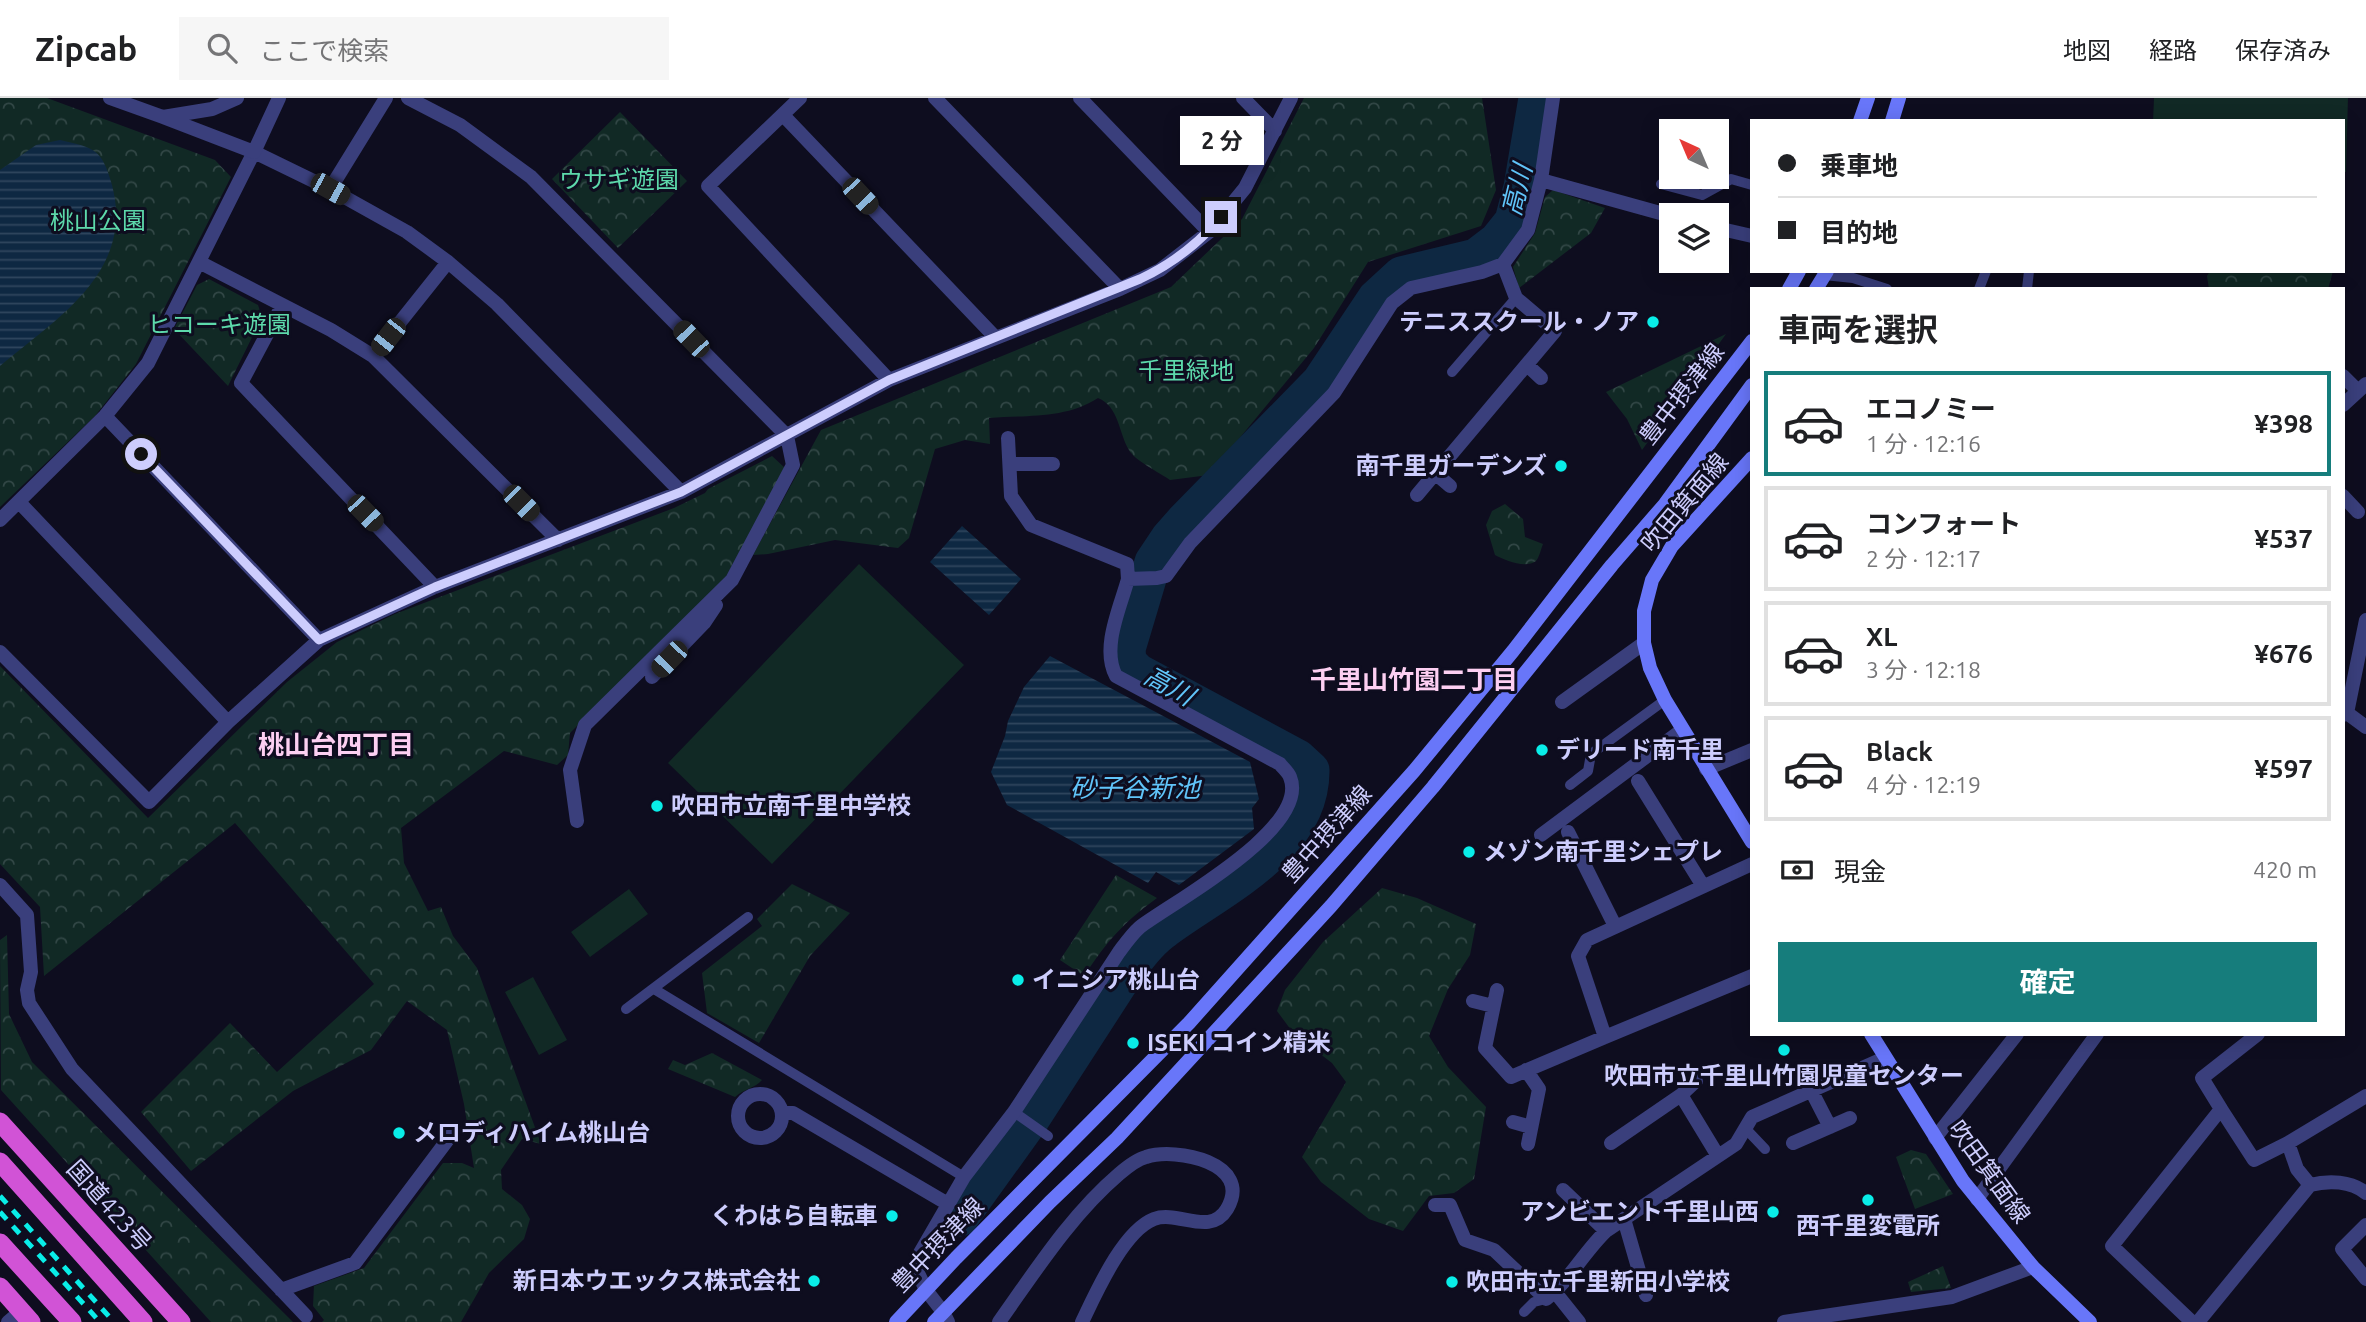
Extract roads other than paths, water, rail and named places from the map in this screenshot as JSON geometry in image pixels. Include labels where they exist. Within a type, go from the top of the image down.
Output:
[{"type":"highway","name":"国道423号","points":[[0,1122],[181,1322]]},
{"type":"highway","points":[[0,1162],[143,1322]]},
{"type":"highway","points":[[0,1243],[72,1322]]},
{"type":"highway","points":[[0,1287],[20,1318]]},
{"type":"main road","points":[[1861,119],[1868,98]]},
{"type":"main road","points":[[1893,119],[1899,98]]},
{"type":"main road","name":"豊中摂津線","points":[[896,1322],[1189,1023],[1414,771],[1513,651],[1750,344]]},
{"type":"main road","name":"豊中摂津線","points":[[942,1319],[1064,1188],[1117,1138],[1331,906],[1433,787],[1612,565],[1665,504],[1750,388]]},
{"type":"main road","name":"吹田箕面線","points":[[1750,460],[1672,547],[1652,580],[1644,611],[1644,643],[1650,668],[1682,730],[1750,839]]},
{"type":"main road","name":"吹田箕面線","points":[[1876,1037],[1885,1058],[1977,1199],[2033,1267],[2090,1322]]},
{"type":"street","points":[[110,98],[254,152],[330,189],[407,232],[448,262],[497,304],[681,492]]},
{"type":"street","points":[[163,117],[212,109],[237,98]]},
{"type":"street","points":[[0,520],[105,416],[148,363],[279,98]]},
{"type":"street","points":[[330,189],[386,98]]},
{"type":"street","points":[[408,98],[460,125],[531,177],[787,436],[793,465],[732,580],[704,623],[652,677]]},
{"type":"street","points":[[800,98],[708,186],[889,380]]},
{"type":"street","points":[[935,98],[1119,289]]},
{"type":"street","points":[[1080,98],[1209,232]]},
{"type":"street","points":[[1243,98],[1275,131]]},
{"type":"street","points":[[0,652],[149,802],[228,722],[319,640],[435,587],[681,492],[889,380],[1119,289],[1160,270],[1209,232],[1245,188],[1292,98]]},
{"type":"street","points":[[1131,579],[1157,579],[1166,576],[1190,543],[1334,393],[1392,303],[1411,288],[1482,272],[1503,264],[1528,230],[1541,180],[1553,98]]},
{"type":"street","points":[[783,115],[995,337]]},
{"type":"street","points":[[1541,180],[1659,213]]},
{"type":"street","points":[[1729,231],[1750,236]]},
{"type":"street","points":[[199,262],[331,330],[373,356],[558,540]]},
{"type":"street","points":[[373,356],[448,262]]},
{"type":"street","points":[[1417,495],[1559,328],[1516,298],[1503,264]]},
{"type":"street","points":[[282,306],[241,383],[435,587]]},
{"type":"street","points":[[1527,365],[1541,378]]},
{"type":"street","points":[[2345,377],[2362,388],[2345,403]]},
{"type":"street","points":[[105,416],[319,640]]},
{"type":"street","points":[[942,1319],[917,1271],[920,1253],[964,1177],[1017,1115],[1119,952],[1138,929],[1251,851],[1286,811],[1292,790],[1290,775],[1280,764],[1116,676],[1110,664],[1113,634],[1131,579],[1127,564],[1031,525],[1011,496],[1008,438]]},
{"type":"street","points":[[1010,464],[1053,464]]},
{"type":"street","points":[[1436,474],[1450,486]]},
{"type":"street","points":[[2345,498],[2358,512]]},
{"type":"street","points":[[19,502],[228,722]]},
{"type":"street","points":[[577,821],[570,770],[585,725],[732,580]]},
{"type":"street","points":[[2366,620],[2345,714],[2366,727]]},
{"type":"street","points":[[1562,702],[1644,643]]},
{"type":"street","points":[[1541,835],[1682,730]]},
{"type":"street","points":[[1706,769],[1750,751]]},
{"type":"street","points":[[1638,782],[1703,886]]},
{"type":"street","points":[[1568,832],[1615,926]]},
{"type":"street","points":[[1605,1037],[1578,956],[1587,940],[1750,865]]},
{"type":"street","points":[[0,885],[27,915],[31,972],[27,990],[29,1003],[72,1069],[306,1316]]},
{"type":"street","points":[[1497,990],[1485,1048],[1511,1077],[1750,976]]},
{"type":"street","points":[[1473,1000],[1493,1006]]},
{"type":"street","points":[[1935,1138],[2015,1036]]},
{"type":"street","points":[[1977,1199],[2096,1036]]},
{"type":"street","points":[[2255,1036],[2202,1078],[2254,1160],[2288,1143],[2366,1096]]},
{"type":"street","points":[[1551,1296],[1590,1246],[1606,1231],[1736,1144],[1752,1117],[1885,1058]]},
{"type":"street","points":[[1526,1070],[1539,1089],[1528,1144]]},
{"type":"street","points":[[1611,1143],[1681,1095],[1696,1081]]},
{"type":"street","points":[[1811,1090],[1830,1127]]},
{"type":"street","points":[[1681,1095],[1718,1156]]},
{"type":"street","points":[[2192,1322],[2112,1246],[2221,1109]]},
{"type":"street","points":[[783,1113],[793,1112],[948,1204]]},
{"type":"street","points":[[1793,1143],[1850,1118]]},
{"type":"street","points":[[1513,1122],[1531,1127]]},
{"type":"street","points":[[281,1290],[355,1263],[452,1135]]},
{"type":"street","points":[[2288,1143],[2297,1169],[2310,1185]]},
{"type":"street","points":[[999,1322],[1084,1208],[1121,1173],[1145,1157],[1177,1154],[1205,1160],[1222,1169],[1230,1180],[1232,1195],[1226,1210],[1212,1222],[1195,1223],[1171,1216],[1154,1219],[1139,1228],[1118,1254],[1097,1289],[1082,1322]]},
{"type":"street","points":[[2198,1322],[2310,1185],[2322,1182],[2343,1183],[2361,1189],[2366,1194]]},
{"type":"street","points":[[1563,1190],[1606,1231]]},
{"type":"street","points":[[1435,1205],[1450,1205],[1465,1240],[1494,1250],[1551,1296],[1578,1322]]},
{"type":"street","points":[[1624,1219],[1646,1295]]},
{"type":"street","points":[[2366,1225],[2342,1249],[2366,1279]]},
{"type":"street","points":[[1784,1322],[1952,1297],[2033,1267]]},
{"type":"lane","points":[[1729,180],[1750,184]]},
{"type":"lane","points":[[1680,189],[1702,195],[1713,189]]},
{"type":"lane","points":[[1825,277],[1853,278],[1881,287]]},
{"type":"lane","points":[[1452,372],[1516,298]]},
{"type":"lane","points":[[1570,785],[1588,771],[1591,754],[1665,700]]},
{"type":"lane","points":[[626,1009],[748,917]]},
{"type":"lane","points":[[654,989],[964,1177]]},
{"type":"lane","points":[[1017,1115],[1048,1136]]},
{"type":"lane","points":[[1746,1129],[1765,1149]]},
{"type":"lane","points":[[1524,1312],[1534,1302],[1551,1296]]},
{"type":"water","points":[[60,140],[89,148],[105,164],[112,185],[116,216],[112,243],[102,268],[67,311],[0,366],[0,170],[36,145]]},
{"type":"water","points":[[962,526],[1021,579],[989,615],[930,562]]},
{"type":"water","name":"砂子谷新池","points":[[1050,656],[1250,762],[1259,799],[1252,808],[1254,829],[1179,885],[1156,872],[1148,883],[1007,805],[991,772],[1008,721],[1024,687]]},
{"type":"waterway","name":"高川","points":[[960,1218],[1032,1118],[1142,952],[1161,933],[1259,864],[1280,844],[1296,822],[1307,798],[1311,770],[1298,758],[1138,672],[1128,662],[1127,649],[1153,562],[1184,521],[1320,382],[1376,298],[1401,275],[1476,257],[1497,241],[1513,221],[1522,187],[1537,98]]},
{"type":"railway","points":[[0,1196],[114,1322]]},
{"type":"railway","points":[[0,1212],[100,1322]]},
{"type":"place","name":"テニススクール・ノア","points":[[1653,322]]},
{"type":"place","name":"南千里ガーデンズ","points":[[1561,466]]},
{"type":"place","name":"デリード南千里","points":[[1542,750]]},
{"type":"place","name":"吹田市立南千里中学校","points":[[657,806]]},
{"type":"place","name":"メゾン南千里シェプレ","points":[[1469,852]]},
{"type":"place","name":"イニシア桃山台","points":[[1018,980]]},
{"type":"place","name":"ISEKI コイン精米","points":[[1133,1043]]},
{"type":"place","name":"吹田市立千里山竹園児童センター","points":[[1784,1050]]},
{"type":"place","name":"メロディハイム桃山台","points":[[399,1133]]},
{"type":"place","name":"西千里変電所","points":[[1868,1200]]},
{"type":"place","name":"アンビエント千里山西","points":[[1773,1212]]},
{"type":"place","name":"くわはら自転車","points":[[892,1216]]},
{"type":"place","name":"新日本ウエックス株式会社","points":[[814,1281]]},
{"type":"place","name":"吹田市立千里新田小学校","points":[[1452,1282]]},
{"type":"district","name":"千里山竹園二丁目","points":[[1414,680]]},
{"type":"district","name":"桃山台四丁目","points":[[336,745]]},
{"type":"park label","name":"ウサギ遊園","points":[[619,180]]},
{"type":"park label","name":"桃山公園","points":[[98,221]]},
{"type":"park label","name":"ヒコーキ遊園","points":[[219,325]]},
{"type":"park label","name":"千里緑地","points":[[1186,371]]}]
